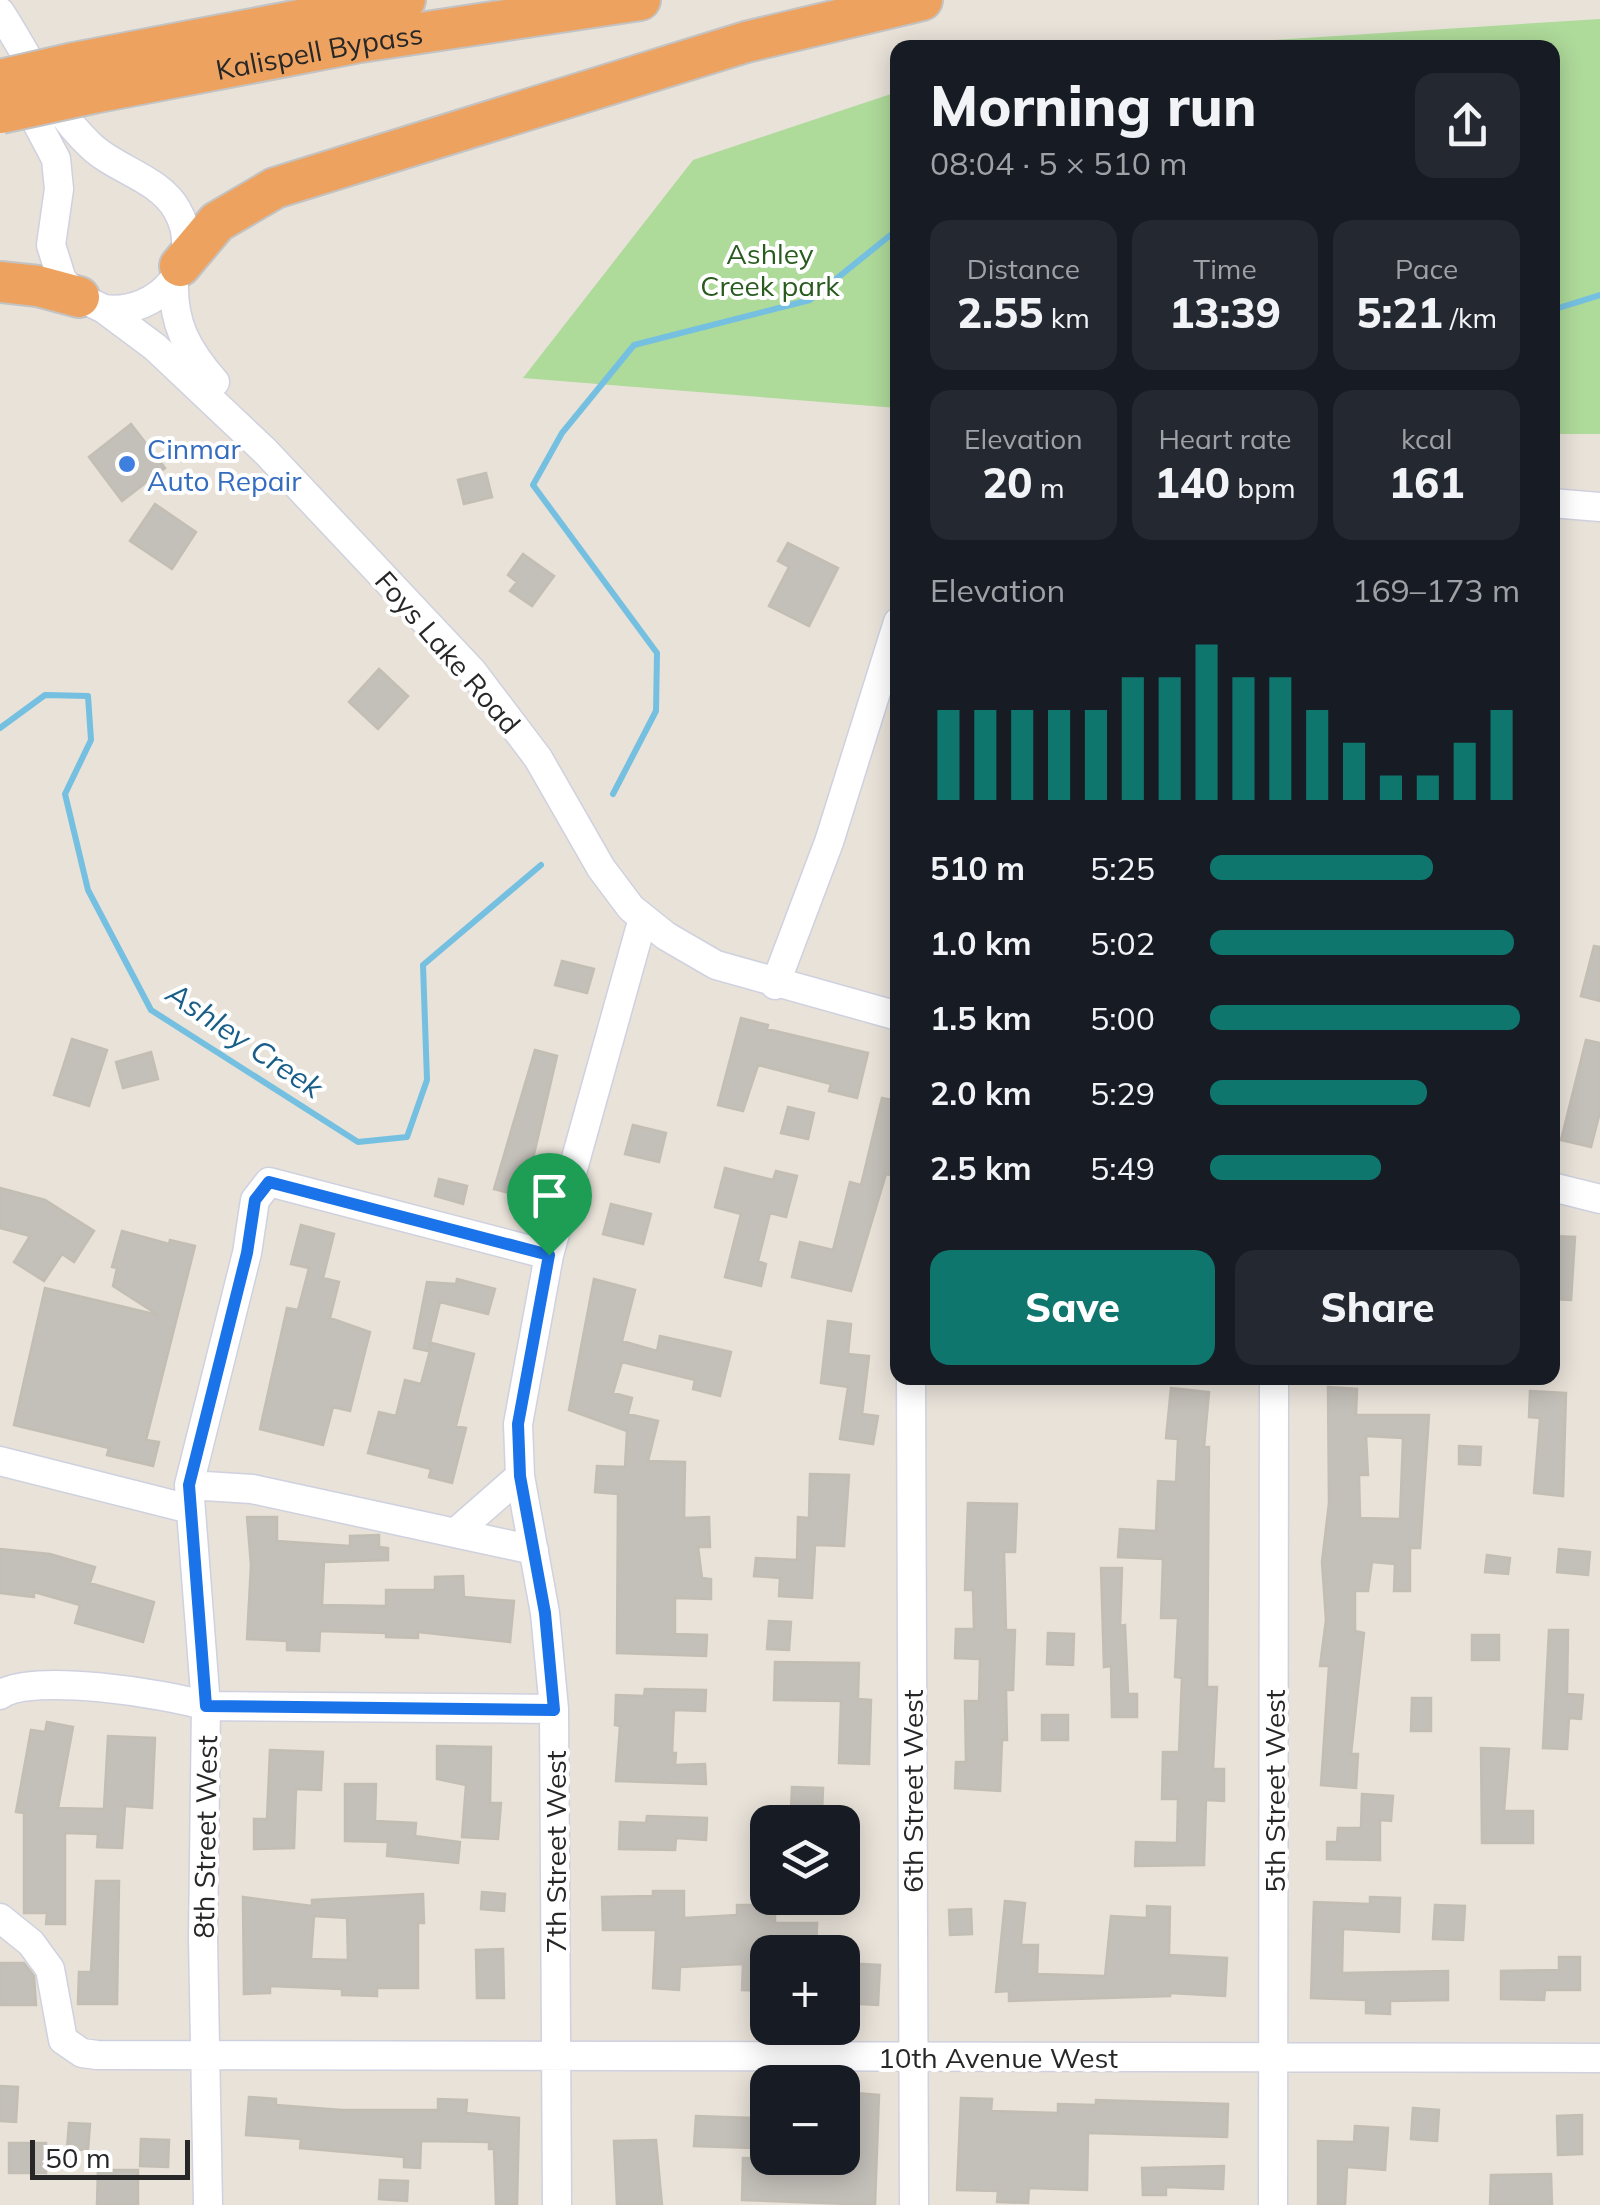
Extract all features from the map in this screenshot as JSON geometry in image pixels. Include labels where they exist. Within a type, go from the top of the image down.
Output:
[{"type":"highway","name":"Kalispell Bypass","points":[[0,113],[84,78],[405,0]]},
{"type":"highway","name":"Kalispell Bypass","points":[[0,80],[84,78],[640,0]]},
{"type":"highway","points":[[177,272],[217,222],[275,188],[746,42],[922,0]]},
{"type":"highway","points":[[0,282],[38,286],[91,303]]},
{"type":"street","name":"Foys Lake Road","points":[[0,12],[80,136],[108,160],[160,191],[177,209],[185,236],[177,272],[176,318],[185,343],[266,452]]},
{"type":"street","name":"Foys Lake Road","points":[[0,60],[51,145],[60,189],[52,231],[53,259],[62,280],[162,353],[221,414],[266,452],[490,692],[538,758],[611,883],[642,918],[691,953],[775,985],[890,1014]]},
{"type":"street","points":[[91,303],[144,306],[177,272]]},
{"type":"street","points":[[1560,504],[1600,507]]},
{"type":"street","points":[[775,985],[829,842],[890,648]]},
{"type":"street","name":"7th Street West","points":[[556,2205],[554,1710],[545,1613],[520,1476],[518,1424],[549,1255],[642,918]]},
{"type":"street","name":"8th Street West","points":[[208,2205],[206,1706],[190,1497],[247,1253],[255,1200],[269,1182],[549,1255]]},
{"type":"street","points":[[1560,1189],[1600,1200]]},
{"type":"street","name":"6th Street West","points":[[911,1385],[914,2205]]},
{"type":"street","name":"5th Street West","points":[[1273,2205],[1274,1385]]},
{"type":"street","points":[[0,1461],[190,1497],[252,1489],[534,1550]]},
{"type":"street","points":[[456,1533],[520,1476]]},
{"type":"street","points":[[0,1695],[18,1685],[44,1683],[177,1697],[206,1706],[554,1710]]},
{"type":"street","name":"10th Avenue West","points":[[0,1918],[31,1943],[50,1969],[63,2040],[82,2053],[97,2055],[1600,2058]]},
{"type":"green space","points":[[1600,19],[1600,434],[1560,434],[1560,40],[1272,40]]},
{"type":"green space","name":"Ashley Creek park","points":[[890,94],[890,407],[523,378],[693,160]]},
{"type":"building","points":[[131,424],[165,468],[122,501],[89,457]]},
{"type":"building","points":[[486,473],[492,497],[464,504],[458,480]]},
{"type":"building","points":[[155,504],[196,532],[172,569],[130,541]]},
{"type":"building","points":[[788,543],[838,568],[809,626],[769,606],[789,567],[778,561]]},
{"type":"building","points":[[523,554],[554,576],[532,606],[510,591],[517,582],[508,575]]},
{"type":"building","points":[[379,669],[408,696],[378,729],[349,702]]},
{"type":"building","points":[[1594,946],[1600,947],[1600,1001],[1581,996]]},
{"type":"building","points":[[562,961],[594,969],[587,993],[555,985]]},
{"type":"building","points":[[741,1018],[768,1025],[767,1029],[868,1053],[857,1098],[829,1091],[831,1084],[758,1065],[743,1111],[718,1105]]},
{"type":"building","points":[[72,1039],[107,1050],[89,1106],[54,1095]]},
{"type":"building","points":[[1586,1040],[1600,1043],[1600,1112],[1591,1147],[1561,1140]]},
{"type":"building","points":[[535,1050],[557,1056],[524,1197],[494,1189]]},
{"type":"building","points":[[151,1052],[158,1079],[123,1088],[116,1062]]},
{"type":"building","points":[[882,1098],[890,1100],[890,1175],[886,1174],[851,1291],[792,1277],[800,1242],[833,1250],[850,1182],[861,1185]]},
{"type":"building","points":[[788,1107],[814,1113],[808,1139],[781,1133]]},
{"type":"building","points":[[633,1125],[666,1133],[659,1162],[625,1154]]},
{"type":"building","points":[[725,1168],[773,1180],[776,1171],[797,1176],[786,1217],[770,1213],[758,1261],[766,1264],[761,1286],[725,1277],[741,1214],[715,1207]]},
{"type":"building","points":[[439,1179],[467,1186],[463,1204],[435,1196]]},
{"type":"building","points":[[0,1188],[45,1200],[94,1231],[74,1262],[62,1254],[44,1281],[14,1262],[30,1236],[0,1228]]},
{"type":"building","points":[[611,1204],[651,1214],[643,1244],[603,1234]]},
{"type":"building","points":[[301,1225],[334,1234],[323,1278],[339,1282],[330,1318],[370,1332],[350,1411],[333,1407],[323,1445],[260,1429],[287,1308],[298,1310],[309,1268],[291,1264]]},
{"type":"building","points":[[122,1231],[169,1244],[170,1240],[195,1246],[146,1440],[159,1442],[153,1466],[107,1455],[109,1448],[14,1425],[45,1288],[158,1315],[113,1286],[117,1268],[112,1267]]},
{"type":"building","points":[[1560,1236],[1575,1237],[1571,1300],[1560,1299]]},
{"type":"building","points":[[457,1279],[495,1289],[488,1314],[440,1302],[428,1351],[414,1348],[427,1282],[456,1284]]},
{"type":"building","points":[[594,1279],[635,1290],[622,1341],[657,1351],[660,1336],[731,1352],[720,1396],[693,1389],[695,1380],[622,1362],[613,1393],[632,1398],[628,1414],[658,1421],[648,1461],[685,1462],[684,1518],[709,1517],[710,1547],[698,1547],[702,1578],[711,1579],[711,1599],[675,1598],[675,1634],[707,1635],[706,1656],[617,1653],[618,1494],[595,1492],[597,1466],[625,1467],[627,1431],[569,1410]]},
{"type":"building","points":[[828,1321],[851,1324],[848,1354],[869,1356],[862,1414],[878,1416],[873,1444],[840,1439],[848,1387],[821,1383]]},
{"type":"building","points":[[432,1343],[474,1354],[456,1426],[466,1428],[452,1483],[429,1477],[431,1469],[368,1453],[379,1412],[396,1416],[405,1380],[421,1384]]},
{"type":"building","points":[[1328,1387],[1357,1389],[1356,1415],[1429,1415],[1420,1548],[1410,1548],[1410,1591],[1394,1591],[1395,1564],[1372,1562],[1368,1591],[1355,1591],[1355,1631],[1364,1633],[1351,1754],[1358,1754],[1356,1788],[1321,1785],[1329,1666],[1320,1666],[1326,1620],[1322,1562],[1329,1503]],"holes":[[[1366,1436],[1403,1438],[1400,1519],[1360,1518],[1359,1475],[1368,1475]]]},
{"type":"building","points":[[1171,1388],[1209,1392],[1204,1447],[1209,1447],[1207,1687],[1217,1687],[1213,1769],[1224,1769],[1224,1801],[1206,1800],[1204,1865],[1135,1866],[1136,1842],[1177,1843],[1178,1799],[1162,1799],[1163,1752],[1179,1752],[1182,1678],[1175,1677],[1178,1618],[1161,1618],[1163,1559],[1118,1557],[1120,1529],[1156,1531],[1158,1481],[1176,1482],[1178,1439],[1166,1438]]},
{"type":"building","points":[[1530,1391],[1566,1393],[1563,1496],[1534,1493],[1540,1418],[1529,1417]]},
{"type":"building","points":[[1459,1446],[1481,1447],[1480,1465],[1459,1464]]},
{"type":"building","points":[[810,1474],[849,1475],[844,1546],[815,1545],[812,1598],[779,1596],[780,1578],[754,1576],[756,1558],[797,1560],[798,1517],[809,1518]]},
{"type":"building","points":[[968,1503],[1017,1504],[1015,1552],[1004,1552],[1006,1630],[1015,1630],[1013,1690],[1006,1690],[1007,1740],[1002,1740],[1000,1791],[955,1788],[956,1762],[966,1762],[965,1701],[979,1701],[980,1659],[955,1658],[956,1629],[974,1629],[973,1590],[965,1590]]},
{"type":"building","points":[[247,1517],[277,1517],[277,1541],[350,1546],[350,1536],[379,1535],[379,1547],[388,1548],[388,1560],[324,1562],[322,1605],[386,1606],[386,1590],[435,1590],[435,1577],[463,1576],[464,1597],[514,1601],[510,1642],[418,1632],[418,1638],[320,1631],[319,1651],[287,1650],[287,1641],[247,1639],[251,1565]]},
{"type":"building","points":[[0,1549],[50,1554],[95,1567],[90,1583],[154,1602],[143,1642],[75,1623],[80,1605],[34,1592],[34,1597],[0,1593]]},
{"type":"building","points":[[1559,1549],[1590,1552],[1588,1575],[1557,1572]]},
{"type":"building","points":[[1487,1555],[1510,1558],[1508,1574],[1485,1572]]},
{"type":"building","points":[[1101,1568],[1122,1568],[1120,1626],[1125,1625],[1128,1694],[1137,1694],[1137,1717],[1112,1717],[1111,1666],[1104,1667]]},
{"type":"building","points":[[769,1621],[791,1622],[789,1650],[767,1649]]},
{"type":"building","points":[[1549,1630],[1568,1630],[1567,1694],[1583,1695],[1581,1719],[1569,1718],[1567,1749],[1543,1748]]},
{"type":"building","points":[[1048,1633],[1074,1634],[1073,1665],[1047,1664]]},
{"type":"building","points":[[1472,1635],[1499,1635],[1499,1660],[1472,1660]]},
{"type":"building","points":[[775,1662],[859,1663],[858,1699],[871,1700],[869,1764],[839,1763],[841,1701],[774,1700]]},
{"type":"building","points":[[645,1689],[706,1690],[705,1711],[674,1710],[672,1753],[676,1753],[675,1765],[705,1764],[706,1784],[616,1781],[620,1726],[615,1725],[616,1695],[644,1696]]},
{"type":"building","points":[[1412,1698],[1431,1698],[1431,1731],[1411,1731]]},
{"type":"building","points":[[1042,1715],[1068,1715],[1068,1740],[1042,1740]]},
{"type":"building","points":[[47,1722],[73,1727],[58,1808],[104,1809],[108,1736],[155,1738],[152,1808],[125,1806],[122,1848],[97,1847],[98,1834],[65,1833],[65,1924],[46,1924],[47,1913],[24,1913],[24,1813],[16,1812],[31,1730],[45,1732]]},
{"type":"building","points":[[437,1746],[491,1747],[490,1803],[501,1803],[498,1839],[462,1837],[466,1785],[437,1779]]},
{"type":"building","points":[[1481,1748],[1509,1749],[1504,1811],[1533,1811],[1533,1843],[1482,1843]]},
{"type":"building","points":[[270,1750],[323,1752],[321,1790],[296,1789],[294,1848],[254,1849],[254,1819],[267,1819]]},
{"type":"building","points":[[345,1784],[376,1784],[375,1821],[416,1823],[415,1836],[460,1842],[458,1863],[387,1856],[388,1842],[345,1841]]},
{"type":"building","points":[[792,1787],[823,1788],[822,1805],[791,1805]]},
{"type":"building","points":[[1362,1794],[1393,1796],[1391,1821],[1380,1820],[1380,1860],[1327,1859],[1327,1842],[1337,1842],[1338,1828],[1361,1828]]},
{"type":"building","points":[[647,1816],[707,1818],[706,1840],[676,1838],[675,1850],[619,1849],[620,1822],[646,1823]]},
{"type":"building","points":[[96,1881],[119,1881],[117,2004],[78,2004],[79,1972],[91,1972]]},
{"type":"building","points":[[653,1891],[684,1891],[684,1918],[737,1915],[737,1905],[750,1905],[750,1915],[775,1915],[775,1923],[817,1923],[817,1935],[750,1935],[750,1990],[742,1990],[743,1964],[680,1967],[679,1990],[653,1988],[656,1930],[603,1930],[602,1897],[653,1896]]},
{"type":"building","points":[[482,1892],[505,1894],[504,1911],[481,1909]]},
{"type":"building","points":[[423,1894],[424,1923],[418,1923],[418,1988],[377,1988],[377,1996],[342,1995],[342,1989],[270,1986],[270,1993],[244,1994],[243,1897],[312,1906],[312,1900]],"holes":[[[314,1916],[347,1918],[348,1960],[311,1959]]]},
{"type":"building","points":[[1370,1897],[1400,1898],[1399,1932],[1343,1929],[1342,1973],[1448,1971],[1448,2000],[1390,2001],[1390,2014],[1366,2013],[1366,2000],[1311,1998],[1314,1902],[1370,1904]]},
{"type":"building","points":[[1005,1901],[1025,1903],[1021,1945],[1038,1945],[1037,1974],[1105,1976],[1111,1916],[1147,1918],[1147,1906],[1170,1907],[1169,1955],[1227,1958],[1225,1996],[1170,1993],[1009,2001],[1009,1991],[996,1992]]},
{"type":"building","points":[[1435,1905],[1465,1906],[1463,1940],[1433,1939]]},
{"type":"building","points":[[971,1909],[972,1934],[950,1935],[949,1910]]},
{"type":"building","points":[[503,1949],[504,1998],[477,1998],[476,1950]]},
{"type":"building","points":[[1559,1957],[1580,1957],[1580,1990],[1545,1990],[1544,2000],[1501,1999],[1501,1971],[1559,1970]]},
{"type":"building","points":[[0,1963],[24,1963],[34,1976],[36,2005],[0,2005]]},
{"type":"building","points":[[860,1964],[880,1965],[878,2005],[860,2004]]},
{"type":"building","points":[[0,2086],[18,2087],[16,2122],[0,2121]]},
{"type":"building","points":[[860,2093],[879,2095],[875,2205],[742,2200],[743,2158],[750,2158],[750,2175],[860,2175]]},
{"type":"building","points":[[249,2097],[276,2099],[276,2105],[342,2110],[438,2110],[438,2099],[467,2100],[466,2113],[519,2118],[517,2205],[496,2205],[494,2149],[489,2149],[489,2142],[421,2141],[420,2168],[404,2167],[404,2157],[300,2148],[301,2139],[246,2135]]},
{"type":"building","points":[[961,2098],[992,2099],[991,2111],[1058,2113],[1058,2104],[1096,2105],[1096,2100],[1228,2104],[1227,2137],[1088,2133],[1087,2190],[1029,2188],[1028,2203],[997,2202],[998,2191],[957,2190]]},
{"type":"building","points":[[1413,2108],[1439,2110],[1437,2141],[1411,2139]]},
{"type":"building","points":[[1582,2115],[1582,2154],[1558,2155],[1557,2116]]},
{"type":"building","points":[[696,2116],[750,2118],[750,2148],[694,2146]]},
{"type":"building","points":[[69,2123],[90,2124],[88,2150],[67,2149]]},
{"type":"building","points":[[1355,2126],[1388,2128],[1385,2170],[1347,2167],[1345,2205],[1318,2205],[1318,2141],[1354,2142]]},
{"type":"building","points":[[141,2139],[169,2140],[168,2167],[140,2166]]},
{"type":"building","points":[[656,2140],[662,2205],[617,2205],[614,2141]]},
{"type":"building","points":[[9,2143],[46,2143],[46,2173],[9,2173]]},
{"type":"building","points":[[1224,2166],[1223,2189],[1166,2187],[1166,2195],[1143,2195],[1142,2168]]},
{"type":"building","points":[[98,2170],[138,2170],[138,2205],[97,2205]]},
{"type":"building","points":[[1551,2174],[1552,2205],[1490,2205],[1491,2175]]},
{"type":"building","points":[[380,2180],[408,2181],[407,2201],[379,2199]]},
{"type":"waterway","name":"Ashley Creek","points":[[613,794],[656,711],[657,653],[533,485],[562,433],[634,345],[810,300],[890,235]]},
{"type":"waterway","name":"Ashley Creek","points":[[1560,308],[1600,295]]},
{"type":"waterway","name":"Ashley Creek","points":[[0,728],[45,695],[88,696],[91,740],[65,794],[88,890],[151,1010],[358,1142],[407,1137],[427,1080],[423,965],[541,865]]},
{"type":"place","name":"Cinmar Auto Repair","points":[[127,464]]},
{"type":"route","points":[[269,1182],[549,1255],[518,1424],[520,1476],[545,1613],[554,1710],[206,1706],[189,1485],[247,1253],[255,1200],[269,1182]]}]
